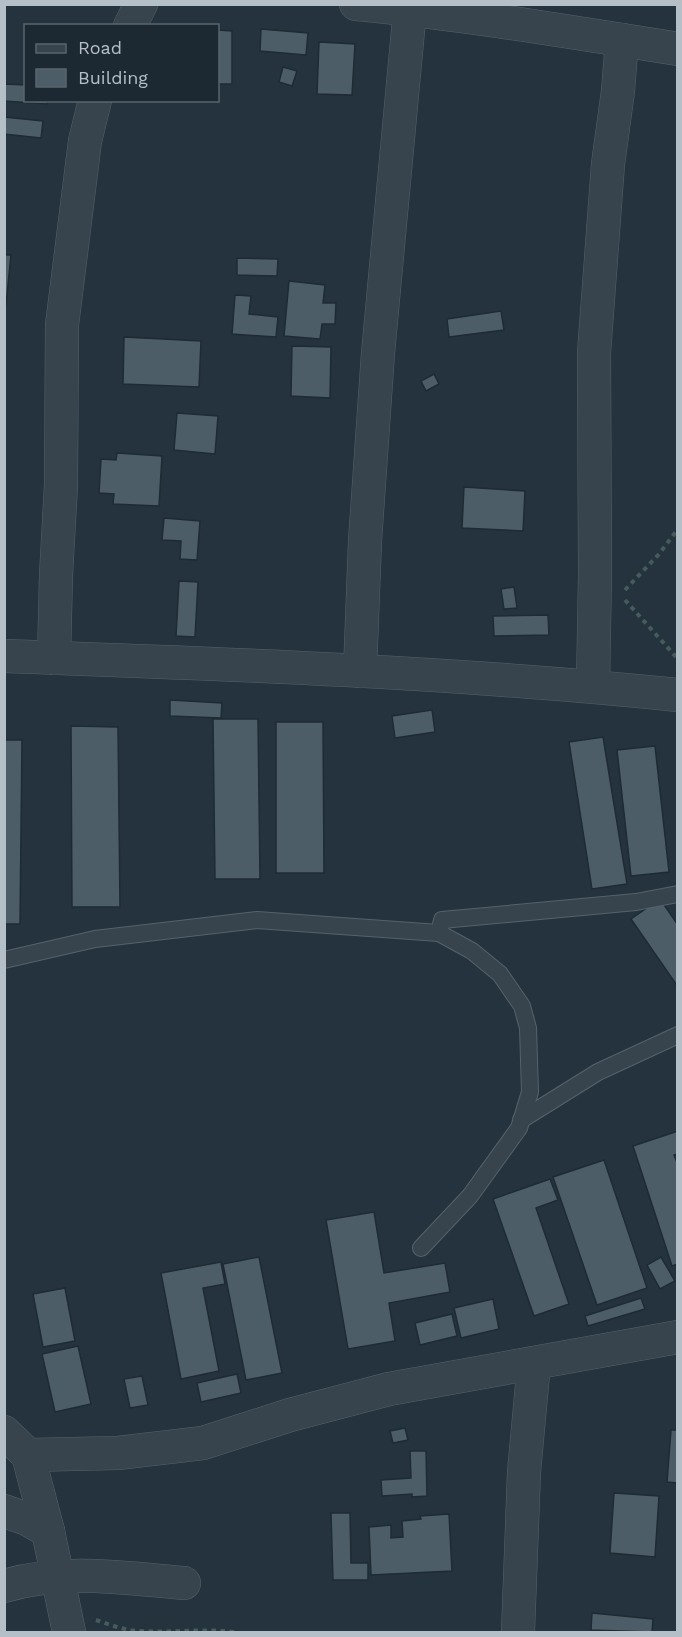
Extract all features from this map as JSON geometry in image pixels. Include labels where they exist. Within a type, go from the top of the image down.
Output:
[{"type":"street","points":[[131,24],[141,4]]},
{"type":"street","points":[[356,4],[410,9],[678,50]]},
{"type":"street","points":[[360,670],[365,541],[377,365],[410,9]]},
{"type":"street","points":[[593,686],[596,574],[594,353],[608,164],[622,40]]},
{"type":"street","points":[[54,658],[56,575],[62,485],[62,326],[85,141],[95,102]]},
{"type":"street","points":[[4,656],[360,670],[593,686],[678,695]]},
{"type":"street","points":[[28,1455],[118,1453],[203,1443],[290,1415],[389,1389],[678,1337]]},
{"type":"street","points":[[518,1632],[524,1472],[534,1363]]},
{"type":"street","points":[[4,1432],[28,1455],[48,1531],[67,1624]]},
{"type":"street","points":[[4,1511],[27,1519],[48,1531]]},
{"type":"street","points":[[4,1586],[56,1576],[88,1575],[184,1583]]},
{"type":"lane","points":[[439,933],[442,920],[636,902],[678,894]]},
{"type":"lane","points":[[4,960],[95,939],[257,920],[439,933],[472,951],[500,974],[522,1006],[528,1029],[530,1092],[519,1128],[470,1196],[422,1248]]},
{"type":"lane","points":[[521,1120],[598,1072],[678,1035]]},
{"type":"path","points":[[678,529],[659,554],[621,595],[678,659]]},
{"type":"path","points":[[67,1624],[94,1619],[117,1627],[141,1631],[235,1632]]},
{"type":"building","points":[[261,29],[308,33],[306,55],[260,51]]},
{"type":"building","points":[[219,30],[232,31],[232,84],[219,84]]},
{"type":"building","points":[[319,42],[355,44],[352,95],[317,94]]},
{"type":"building","points":[[283,67],[297,71],[292,86],[279,82]]},
{"type":"building","points":[[4,84],[24,85],[24,102],[47,102],[47,104],[4,101]]},
{"type":"building","points":[[4,117],[43,121],[41,138],[4,134]]},
{"type":"building","points":[[4,255],[11,255],[6,305],[4,305]]},
{"type":"building","points":[[237,258],[278,259],[277,276],[237,275]]},
{"type":"building","points":[[289,281],[325,285],[323,303],[336,303],[335,324],[322,324],[320,339],[284,336]]},
{"type":"building","points":[[235,295],[251,296],[249,314],[278,317],[276,337],[232,334]]},
{"type":"building","points":[[501,311],[504,330],[449,337],[447,319]]},
{"type":"building","points":[[124,337],[201,341],[199,387],[123,384]]},
{"type":"building","points":[[292,346],[331,347],[330,398],[291,396]]},
{"type":"building","points":[[434,374],[439,384],[426,391],[421,381]]},
{"type":"building","points":[[177,413],[218,416],[215,454],[174,450]]},
{"type":"building","points":[[117,453],[162,456],[159,506],[113,504],[114,494],[99,493],[101,459],[116,460]]},
{"type":"building","points":[[464,487],[525,491],[523,531],[462,528]]},
{"type":"building","points":[[164,518],[200,521],[197,560],[180,559],[181,541],[162,540]]},
{"type":"building","points":[[179,581],[198,582],[195,637],[176,636]]},
{"type":"building","points":[[514,587],[517,608],[504,609],[501,589]]},
{"type":"building","points":[[548,615],[549,635],[494,636],[493,616]]},
{"type":"building","points":[[170,700],[222,703],[221,718],[170,716]]},
{"type":"building","points":[[432,710],[435,732],[395,738],[392,716]]},
{"type":"building","points":[[213,719],[258,719],[260,879],[215,879]]},
{"type":"building","points":[[276,722],[323,722],[324,873],[276,873]]},
{"type":"building","points":[[71,726],[118,727],[120,907],[72,907]]},
{"type":"building","points":[[603,737],[627,884],[592,889],[569,742]]},
{"type":"building","points":[[4,740],[22,740],[20,924],[4,924]]},
{"type":"building","points":[[655,746],[669,872],[631,876],[617,750]]},
{"type":"building","points":[[660,899],[678,925],[678,987],[631,919]]},
{"type":"building","points":[[678,1131],[678,1154],[674,1155],[678,1165],[678,1264],[672,1266],[633,1146]]},
{"type":"building","points":[[604,1160],[647,1288],[597,1305],[553,1177]]},
{"type":"building","points":[[550,1179],[558,1200],[536,1208],[569,1304],[534,1316],[493,1199]]},
{"type":"building","points":[[374,1212],[384,1273],[445,1263],[450,1292],[389,1303],[395,1341],[348,1349],[326,1220]]},
{"type":"building","points":[[259,1257],[282,1373],[246,1380],[223,1264]]},
{"type":"building","points":[[661,1257],[675,1281],[660,1289],[647,1265]]},
{"type":"building","points":[[221,1262],[225,1284],[203,1288],[219,1371],[181,1379],[161,1273]]},
{"type":"building","points":[[65,1288],[75,1341],[43,1347],[33,1294]]},
{"type":"building","points":[[641,1298],[645,1309],[588,1326],[585,1316]]},
{"type":"building","points":[[493,1299],[499,1329],[461,1338],[454,1308]]},
{"type":"building","points":[[452,1314],[457,1336],[420,1345],[415,1323]]},
{"type":"building","points":[[78,1346],[91,1404],[55,1412],[42,1354]]},
{"type":"building","points":[[237,1374],[241,1393],[201,1402],[197,1383]]},
{"type":"building","points":[[142,1376],[148,1405],[130,1408],[124,1379]]},
{"type":"building","points":[[405,1428],[408,1440],[393,1443],[390,1431]]},
{"type":"building","points":[[671,1430],[678,1430],[678,1483],[667,1482]]},
{"type":"building","points":[[410,1451],[426,1451],[427,1496],[412,1497],[412,1494],[382,1496],[381,1480],[411,1478]]},
{"type":"building","points":[[614,1493],[659,1496],[655,1557],[610,1553]]},
{"type":"building","points":[[331,1513],[350,1513],[351,1563],[368,1563],[368,1580],[333,1580]]},
{"type":"building","points":[[449,1514],[452,1571],[371,1575],[369,1527],[391,1525],[391,1538],[403,1537],[402,1521],[421,1519],[420,1516]]},
{"type":"building","points":[[592,1613],[653,1619],[652,1632],[591,1630]]}]
